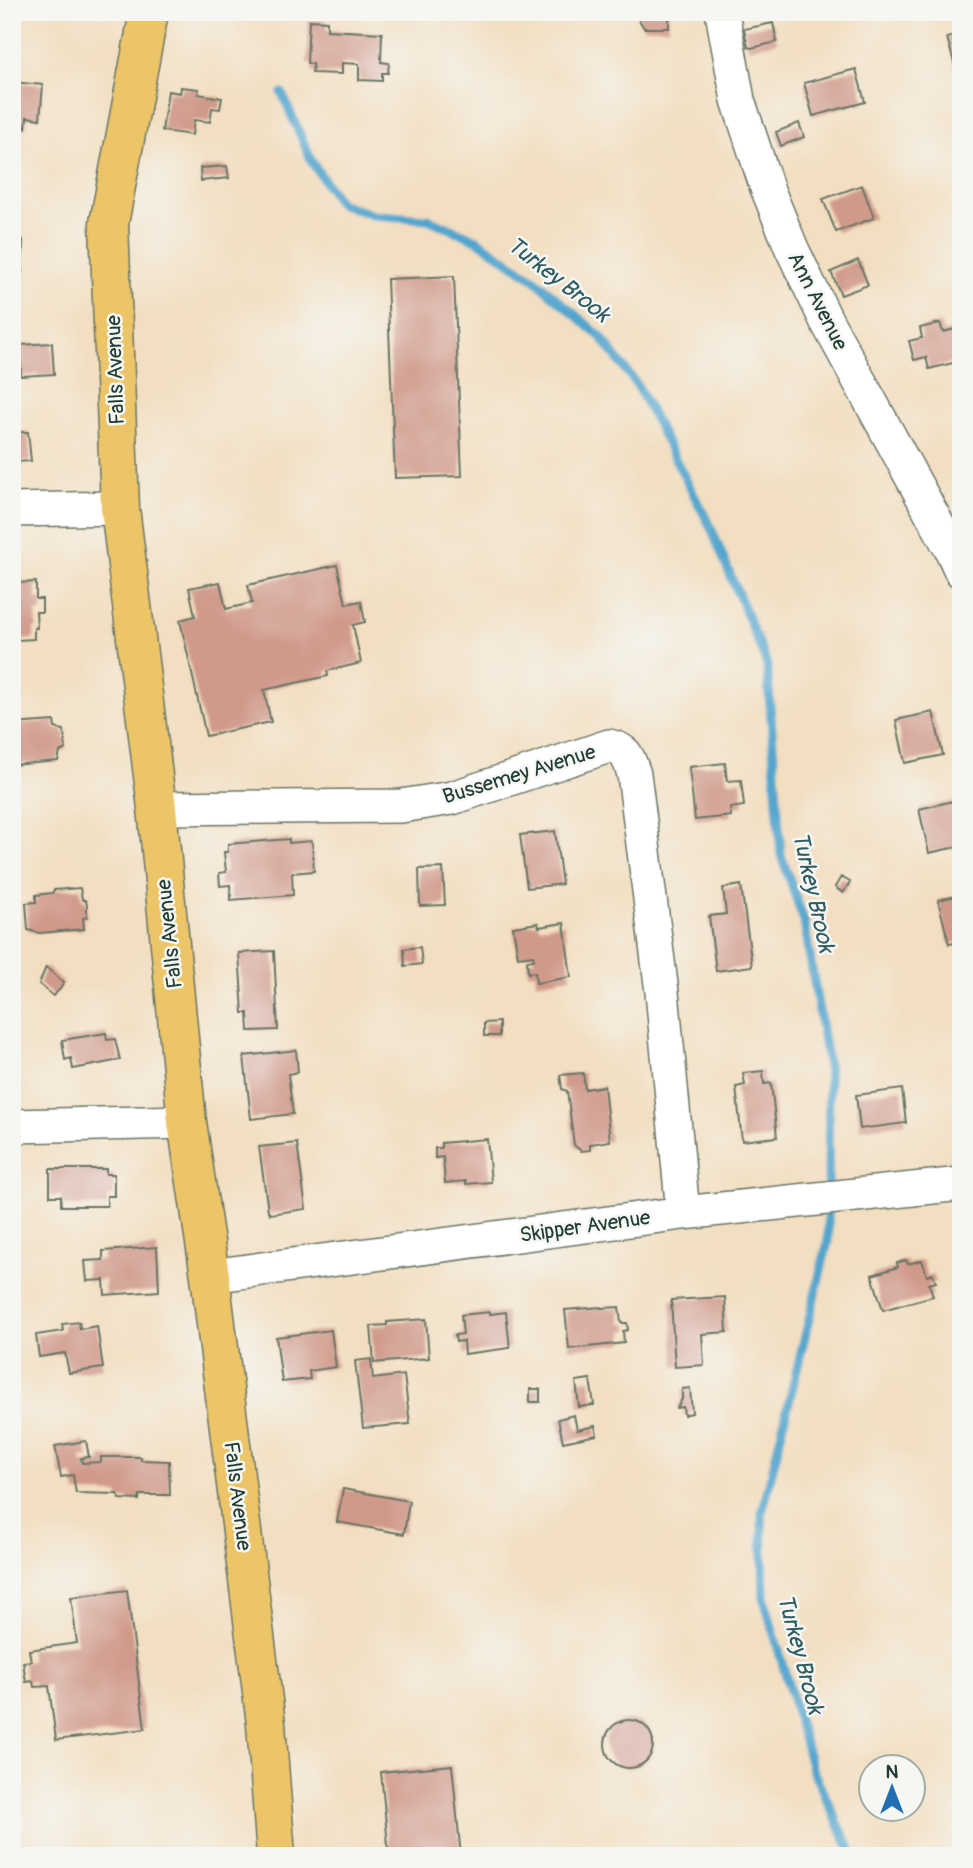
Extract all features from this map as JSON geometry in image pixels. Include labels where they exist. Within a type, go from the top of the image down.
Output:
[{"type":"main road","name":"Falls Avenue","points":[[149,12],[109,223],[120,508],[157,808],[187,1122],[210,1276],[266,1724],[276,1856]]},
{"type":"street","name":"Ann Avenue","points":[[722,12],[738,100],[767,188],[792,249],[826,320],[961,571]]},
{"type":"street","points":[[12,510],[120,508]]},
{"type":"street","name":"Bussemey Avenue","points":[[157,808],[401,806],[453,798],[609,746],[620,748],[627,756],[634,774],[662,992],[683,1213]]},
{"type":"street","points":[[12,1126],[187,1122]]},
{"type":"street","name":"Skipper Avenue","points":[[210,1276],[683,1213],[961,1184]]},
{"type":"building","points":[[203,12],[229,12],[227,20]]},
{"type":"building","points":[[639,12],[669,12],[669,28],[644,28],[639,20]]},
{"type":"building","points":[[309,20],[327,21],[327,30],[382,33],[381,62],[389,63],[388,73],[382,73],[382,81],[359,80],[359,64],[342,63],[342,74],[312,73],[313,64],[307,63]]},
{"type":"building","points":[[773,23],[777,42],[748,47],[744,29]]},
{"type":"building","points":[[961,34],[961,72],[957,73],[947,38]]},
{"type":"building","points":[[856,69],[865,102],[813,116],[804,83]]},
{"type":"building","points":[[12,82],[43,85],[40,119],[27,117],[26,128],[12,126]]},
{"type":"building","points":[[181,87],[199,89],[198,94],[222,98],[220,109],[212,108],[210,122],[194,120],[192,135],[162,131],[168,91],[180,93]]},
{"type":"building","points":[[799,123],[804,137],[781,146],[776,132]]},
{"type":"building","points":[[227,166],[229,178],[201,181],[200,168]]},
{"type":"building","points":[[862,185],[874,218],[836,232],[823,199]]},
{"type":"building","points":[[12,240],[23,240],[22,273],[12,273]]},
{"type":"building","points":[[858,260],[868,285],[841,295],[831,272]]},
{"type":"building","points":[[454,276],[462,476],[395,478],[387,279]]},
{"type":"building","points":[[940,323],[943,332],[955,329],[961,361],[929,369],[926,357],[914,360],[909,341],[922,338],[920,328]]},
{"type":"building","points":[[52,343],[54,374],[21,376],[20,345]]},
{"type":"building","points":[[12,432],[28,432],[31,461],[15,462],[16,467],[12,468]]},
{"type":"building","points":[[337,565],[346,604],[361,601],[365,622],[353,625],[361,663],[327,671],[328,676],[264,690],[271,722],[206,736],[180,620],[195,616],[189,588],[220,582],[226,609],[252,603],[248,585]]},
{"type":"building","points":[[36,582],[36,599],[42,599],[42,612],[36,612],[37,628],[34,628],[34,639],[17,640],[16,629],[12,629],[12,583]]},
{"type":"building","points":[[933,712],[943,755],[905,763],[896,720]]},
{"type":"building","points":[[54,721],[55,728],[64,730],[66,749],[60,752],[58,761],[12,765],[12,724]]},
{"type":"building","points":[[725,763],[727,781],[741,780],[744,806],[730,808],[731,816],[695,820],[689,767]]},
{"type":"building","points":[[953,801],[956,816],[961,815],[961,846],[929,853],[919,809]]},
{"type":"building","points":[[555,831],[562,884],[527,888],[520,835]]},
{"type":"building","points":[[289,839],[289,843],[312,841],[314,871],[292,873],[293,895],[231,900],[230,885],[220,886],[219,873],[226,872],[224,852],[228,852],[228,844]]},
{"type":"building","points":[[443,868],[445,905],[420,906],[419,869]]},
{"type":"building","points":[[841,877],[850,882],[843,893],[835,887]]},
{"type":"building","points":[[741,885],[752,966],[716,971],[709,916],[726,914],[723,888]]},
{"type":"building","points":[[80,888],[82,899],[87,905],[87,917],[83,918],[84,929],[39,933],[28,930],[26,903],[36,902],[36,895],[52,893],[54,890]]},
{"type":"building","points":[[961,895],[961,942],[949,944],[938,900]]},
{"type":"building","points":[[538,923],[539,927],[564,923],[571,977],[536,983],[535,972],[528,973],[527,961],[534,960],[533,955],[518,957],[513,927]]},
{"type":"building","points":[[420,947],[422,964],[405,966],[404,949]]},
{"type":"building","points":[[274,951],[278,1030],[249,1031],[248,1013],[243,1013],[239,953]]},
{"type":"building","points":[[46,967],[64,983],[53,996],[39,984]]},
{"type":"building","points":[[499,1022],[499,1036],[484,1036],[484,1023]]},
{"type":"building","points":[[106,1033],[107,1040],[115,1039],[120,1060],[73,1069],[71,1058],[65,1060],[62,1040]]},
{"type":"building","points":[[296,1050],[298,1072],[288,1074],[293,1114],[251,1119],[244,1056]]},
{"type":"building","points":[[763,1071],[764,1084],[771,1083],[777,1137],[742,1141],[736,1087],[745,1085],[743,1073]]},
{"type":"building","points":[[583,1073],[585,1089],[604,1086],[610,1141],[590,1144],[590,1150],[581,1151],[574,1145],[567,1091],[562,1089],[560,1075]]},
{"type":"building","points":[[902,1089],[906,1123],[860,1129],[856,1095]]},
{"type":"building","points":[[487,1139],[491,1182],[445,1183],[443,1157],[435,1158],[435,1148],[441,1148],[441,1143]]},
{"type":"building","points":[[297,1143],[306,1209],[270,1214],[259,1147]]},
{"type":"building","points":[[50,1169],[106,1169],[106,1174],[114,1174],[114,1196],[107,1196],[107,1206],[61,1206],[61,1196],[50,1196]]},
{"type":"building","points":[[157,1247],[159,1291],[105,1295],[104,1280],[87,1281],[85,1261],[103,1260],[103,1251]]},
{"type":"building","points":[[906,1260],[908,1264],[922,1260],[927,1276],[933,1274],[936,1282],[929,1284],[933,1296],[883,1310],[872,1275],[898,1267],[897,1263]]},
{"type":"building","points":[[725,1297],[727,1332],[702,1334],[704,1365],[675,1367],[671,1300]]},
{"type":"building","points":[[619,1307],[621,1323],[627,1323],[628,1330],[623,1331],[624,1343],[569,1349],[565,1310]]},
{"type":"building","points":[[506,1312],[510,1348],[464,1354],[463,1341],[456,1342],[455,1335],[463,1334],[461,1315]]},
{"type":"building","points":[[426,1319],[429,1358],[374,1363],[371,1326]]},
{"type":"building","points":[[79,1322],[80,1329],[97,1326],[103,1368],[69,1373],[65,1353],[39,1357],[36,1335],[63,1331],[62,1324]]},
{"type":"building","points":[[331,1330],[336,1367],[309,1371],[310,1379],[282,1382],[276,1337]]},
{"type":"building","points":[[371,1359],[373,1379],[404,1375],[410,1424],[363,1428],[355,1361]]},
{"type":"building","points":[[590,1379],[594,1405],[579,1407],[576,1381]]},
{"type":"building","points":[[690,1388],[692,1413],[684,1415],[683,1407],[677,1408],[682,1399],[682,1389]]},
{"type":"building","points":[[530,1389],[540,1389],[540,1402],[530,1402]]},
{"type":"building","points":[[574,1415],[577,1430],[595,1426],[597,1435],[563,1442],[558,1419]]},
{"type":"building","points":[[86,1441],[89,1457],[81,1458],[82,1463],[101,1462],[101,1457],[141,1457],[141,1460],[169,1461],[170,1495],[140,1495],[139,1500],[119,1499],[118,1494],[76,1493],[73,1475],[61,1477],[55,1446]]},
{"type":"building","points":[[343,1489],[409,1501],[404,1534],[337,1522]]},
{"type":"building","points":[[127,1590],[145,1729],[56,1740],[49,1686],[34,1687],[33,1681],[26,1682],[23,1662],[31,1661],[29,1650],[77,1643],[71,1597]]},
{"type":"building","points":[[629,1720],[646,1727],[653,1744],[646,1761],[629,1768],[612,1761],[605,1744],[612,1727]]},
{"type":"building","points":[[452,1765],[461,1856],[389,1856],[381,1772]]},
{"type":"waterway","name":"Turkey Brook","points":[[282,93],[312,162],[339,203],[373,215],[428,219],[477,240],[533,278],[601,337],[637,385],[711,528],[767,664],[781,855],[804,921],[829,1072],[828,1191]]},
{"type":"waterway","name":"Turkey Brook","points":[[828,1205],[828,1241],[762,1513],[764,1598],[812,1769],[854,1856]]}]
